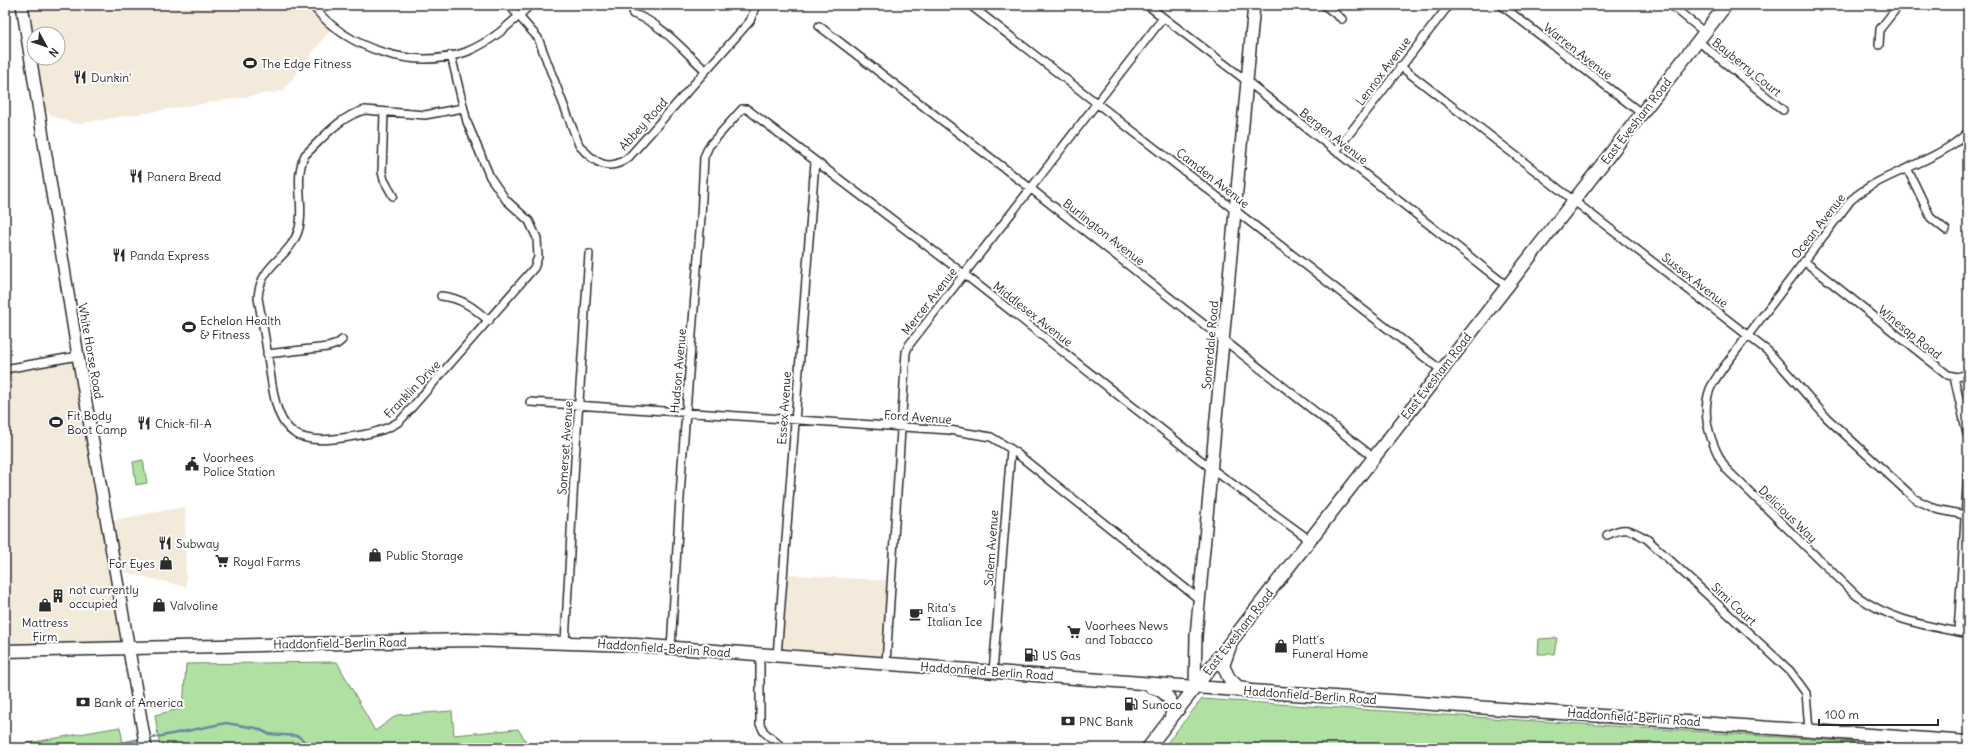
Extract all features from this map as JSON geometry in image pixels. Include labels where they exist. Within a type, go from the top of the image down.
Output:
[{"type":"main road","name":"White Horse Road","points":[[22,5],[78,356],[146,748]]},
{"type":"main road","name":"Somerdale Road","points":[[1194,687],[1200,600],[1254,5]]},
{"type":"main road","name":"East Evesham Road","points":[[1148,748],[1726,5]]},
{"type":"main road","points":[[1232,639],[1223,666],[1229,678],[1238,687],[1246,688],[1248,691]]},
{"type":"main road","name":"Haddonfield-Berlin Road","points":[[5,651],[467,640],[565,643],[671,648],[1148,684],[1809,730],[1917,743],[1968,742]]},
{"type":"main road","points":[[1148,684],[1151,687],[1163,691],[1168,697],[1172,710],[1171,717]]},
{"type":"street","points":[[312,5],[320,15],[346,36],[378,51],[394,56],[413,58],[451,55],[478,46],[494,37],[530,5]]},
{"type":"street","name":"Abbey Road","points":[[509,5],[538,38],[579,146],[592,160],[600,164],[609,165],[618,164],[629,157],[750,21],[756,5]]},
{"type":"street","name":"Camden Avenue","points":[[970,5],[1441,370]]},
{"type":"street","name":"Bergen Avenue","points":[[1147,5],[1248,82],[1507,286]]},
{"type":"street","points":[[1324,5],[1342,19]]},
{"type":"street","name":"Lennox Avenue","points":[[1336,151],[1448,5]]},
{"type":"street","name":"Warren Avenue","points":[[1501,5],[1641,113]]},
{"type":"street","name":"Bayberry Court","points":[[1671,5],[1701,37],[1783,110]]},
{"type":"street","points":[[1879,45],[1880,29],[1899,5]]},
{"type":"street","points":[[633,14],[641,16],[654,24],[706,70]]},
{"type":"street","name":"Mercer Avenue","points":[[886,664],[906,352],[909,345],[1096,102],[1164,18]]},
{"type":"street","name":"Burlington Avenue","points":[[819,26],[1030,188],[1373,457]]},
{"type":"street","name":"Franklin Drive","points":[[451,55],[469,128],[490,177],[506,200],[529,221],[537,238],[538,248],[534,268],[529,276],[400,421],[389,428],[378,432],[343,438],[312,440],[302,438],[288,429],[276,408],[258,298],[259,289],[264,274],[295,239],[300,227],[300,178],[302,161],[305,156],[349,115],[365,110],[425,115],[463,108]]},
{"type":"street","name":"Sussex Avenue","points":[[1400,66],[1769,352],[1827,418],[1904,489],[1926,505],[1966,515]]},
{"type":"street","name":"Middlesex Avenue","points":[[742,109],[747,109],[964,274],[1212,469],[1310,540]]},
{"type":"street","name":"Hudson Avenue","points":[[671,648],[704,157],[709,146],[742,109]]},
{"type":"street","points":[[384,112],[382,172],[384,180],[393,196]]},
{"type":"street","name":"Ocean Avenue","points":[[1748,335],[1851,200],[1863,190],[1890,175],[1949,147],[1968,132]]},
{"type":"street","name":"Essex Avenue","points":[[777,656],[794,419],[815,162]]},
{"type":"street","points":[[1907,168],[1931,218],[1946,230]]},
{"type":"street","name":"Somerset Avenue","points":[[565,643],[589,254]]},
{"type":"street","name":"Winesap Road","points":[[1804,261],[1948,376],[1954,377]]},
{"type":"street","points":[[441,296],[462,300],[474,307],[489,321]]},
{"type":"street","name":"Delicious Way","points":[[1748,335],[1719,374],[1711,388],[1707,400],[1710,435],[1717,454],[1726,469],[1858,596],[1871,606],[1904,621],[1968,634]]},
{"type":"street","points":[[268,354],[328,347],[342,340]]},
{"type":"street","points":[[5,369],[78,356]]},
{"type":"street","points":[[1968,374],[1954,377],[1968,438]]},
{"type":"street","name":"Ford Avenue","points":[[530,402],[686,411],[902,427],[979,434],[991,437],[1011,449],[1200,600]]},
{"type":"street","name":"Salem Avenue","points":[[993,672],[1011,449]]},
{"type":"street","points":[[1958,632],[1968,470]]},
{"type":"street","name":"Simi Court","points":[[1608,534],[1620,528],[1628,529],[1647,539],[1790,672],[1806,693],[1809,730]]},
{"type":"street","points":[[760,655],[760,724],[767,735],[783,748]]},
{"type":"shaded area","points":[[22,5],[312,5],[333,26],[283,91],[76,124],[55,117],[38,106],[32,66],[66,66],[66,26],[26,26],[26,30]]},
{"type":"shaded area","points":[[78,356],[108,521],[185,507],[186,587],[117,570],[129,648],[5,651],[5,369]]},
{"type":"shaded area","points":[[783,574],[892,581],[886,664],[777,656]]},
{"type":"green space","points":[[143,460],[147,483],[136,485],[133,462]]},
{"type":"green space","points":[[1557,638],[1554,654],[1538,654],[1539,639]]},
{"type":"green space","points":[[337,662],[375,731],[397,715],[452,711],[454,735],[518,729],[530,748],[160,748],[155,715],[183,708],[186,664]]},
{"type":"green space","points":[[1202,699],[1854,742],[1853,748],[1163,748]]},
{"type":"green space","points":[[120,727],[124,748],[5,748],[5,747]]},
{"type":"waterway","points":[[147,739],[226,723],[256,728],[269,734],[298,736],[312,748]]},
{"type":"waterway","points":[[95,748],[142,739]]},
{"type":"place","name":"The Edge Fitness","points":[[250,63]]},
{"type":"place","name":"Dunkin'","points":[[80,77]]},
{"type":"place","name":"Panera Bread","points":[[136,176]]},
{"type":"place","name":"Panda Express","points":[[119,255]]},
{"type":"place","name":"Echelon Health & Fitness","points":[[189,327]]},
{"type":"place","name":"Fit Body Boot Camp","points":[[56,422]]},
{"type":"place","name":"Chick-fil-A","points":[[144,423]]},
{"type":"place","name":"Voorhees Police Station","points":[[192,464]]},
{"type":"place","name":"Subway","points":[[165,543]]},
{"type":"place","name":"Public Storage","points":[[375,555]]},
{"type":"place","name":"Royal Farms","points":[[222,561]]},
{"type":"place","name":"For Eyes","points":[[166,563]]},
{"type":"place","name":"not currently occupied","points":[[58,596]]},
{"type":"place","name":"Mattress Firm","points":[[45,605]]},
{"type":"place","name":"Valvoline","points":[[159,605]]},
{"type":"place","name":"Rita's Italian Ice","points":[[916,614]]},
{"type":"place","name":"Voorhees News and Tobacco","points":[[1074,632]]},
{"type":"place","name":"Platt's Funeral Home","points":[[1281,646]]},
{"type":"place","name":"US Gas","points":[[1031,655]]},
{"type":"place","name":"Bank of America","points":[[83,702]]},
{"type":"place","name":"Sunoco","points":[[1131,704]]},
{"type":"place","name":"PNC Bank","points":[[1068,721]]}]
